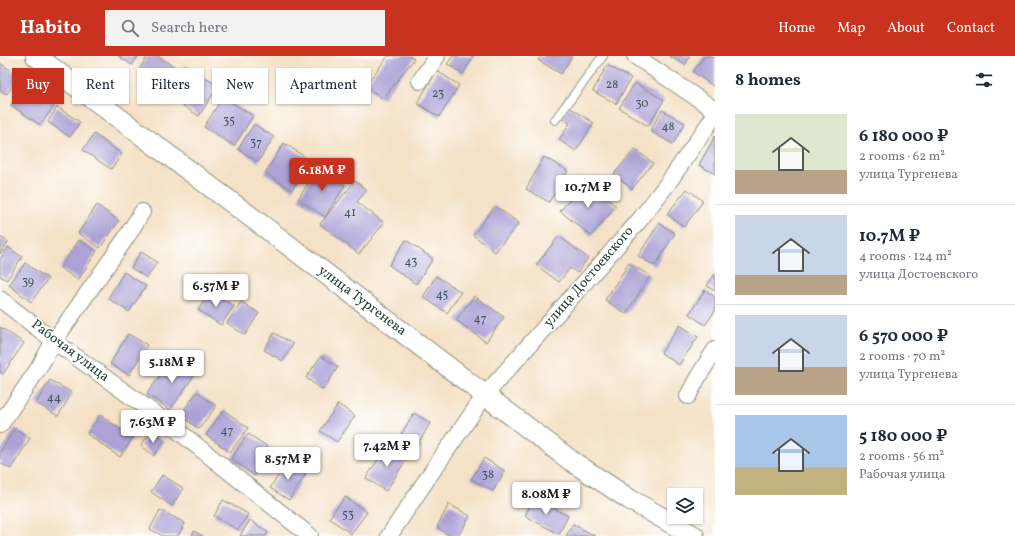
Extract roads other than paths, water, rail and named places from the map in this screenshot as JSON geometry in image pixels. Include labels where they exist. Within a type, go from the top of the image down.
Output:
[{"type":"street","name":"улица Тургенева","points":[[36,56],[570,460],[629,499],[694,536]]},
{"type":"street","points":[[420,81],[437,56]]},
{"type":"street","points":[[635,56],[715,110]]},
{"type":"street","name":"улица Достоевского","points":[[389,536],[485,395],[638,222],[668,183],[715,115]]},
{"type":"street","points":[[0,425],[38,369],[54,341],[126,238],[142,212]]},
{"type":"street","name":"Рабочая улица","points":[[0,299],[54,341],[172,426],[310,536]]},
{"type":"street","points":[[688,396],[715,350]]},
{"type":"lane","points":[[555,120],[603,56]]}]
